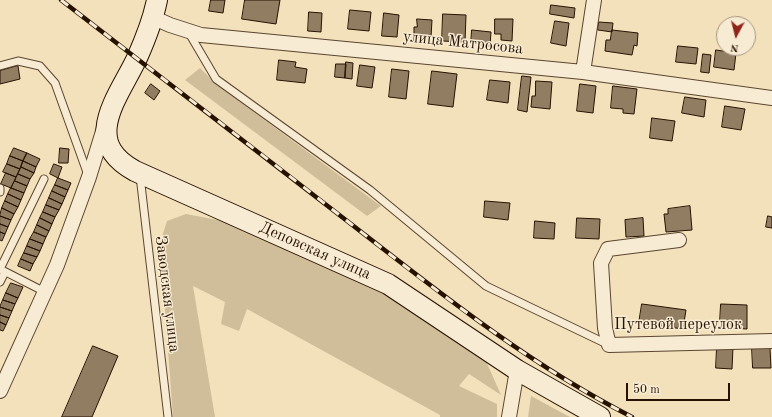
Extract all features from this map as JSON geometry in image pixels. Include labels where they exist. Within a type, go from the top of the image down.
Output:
[{"type":"street","points":[[583,72],[594,0]]},
{"type":"street","name":"улица Матросова","points":[[155,9],[187,31],[201,35],[583,72],[772,98]]},
{"type":"street","name":"Деповская улица","points":[[155,9],[137,58],[110,109],[106,122],[106,136],[109,147],[116,158],[124,166],[388,284],[517,370],[600,417]]},
{"type":"street","points":[[0,391],[57,265],[89,177],[106,122]]},
{"type":"street","name":"Путевой переулок","points":[[679,240],[608,249],[601,262],[605,328],[609,345],[772,340]]},
{"type":"street","points":[[509,417],[517,370]]},
{"type":"lane","points":[[187,31],[216,79],[370,190],[486,286],[609,345]]},
{"type":"lane","points":[[0,66],[18,61],[40,66],[55,83],[89,177]]},
{"type":"lane","name":"Заводская улица","points":[[140,174],[168,417]]},
{"type":"lane","points":[[0,282],[2,270],[44,179]]},
{"type":"lane","points":[[2,270],[45,292]]},
{"type":"shaded area","points":[[200,68],[217,85],[381,206],[367,216],[185,80]]},
{"type":"shaded area","points":[[186,214],[218,220],[277,240],[367,283],[486,361],[501,395],[469,374],[459,386],[497,404],[497,417],[440,417],[440,415],[247,309],[239,331],[221,324],[225,302],[193,286],[215,417],[173,417],[160,243],[167,221]]},
{"type":"shaded area","points":[[531,396],[570,417],[528,417]]},
{"type":"building","points":[[211,0],[225,0],[223,13],[209,11]]},
{"type":"building","points":[[245,0],[280,0],[276,24],[242,19]]},
{"type":"building","points":[[551,5],[575,8],[574,18],[550,14]]},
{"type":"building","points":[[350,10],[371,12],[369,31],[348,29]]},
{"type":"building","points":[[309,12],[322,13],[321,32],[308,31]]},
{"type":"building","points":[[384,13],[399,15],[397,37],[382,36]]},
{"type":"building","points":[[443,14],[466,15],[465,42],[442,41]]},
{"type":"building","points":[[417,19],[432,20],[431,37],[414,37],[414,27],[417,27]]},
{"type":"building","points":[[495,19],[513,19],[512,41],[501,40],[501,34],[495,34]]},
{"type":"building","points":[[555,21],[569,23],[566,46],[551,43]]},
{"type":"building","points":[[599,22],[613,23],[612,32],[598,30]]},
{"type":"building","points":[[472,30],[491,32],[490,46],[471,44]]},
{"type":"building","points":[[612,30],[638,33],[637,46],[634,45],[632,55],[605,51],[606,40],[610,40]]},
{"type":"building","points":[[678,46],[698,48],[696,64],[676,62]]},
{"type":"building","points":[[716,50],[716,56],[736,56],[734,70],[714,67]]},
{"type":"building","points":[[703,54],[711,55],[709,73],[701,72]]},
{"type":"building","points":[[279,60],[296,62],[295,67],[307,69],[305,83],[277,80]]},
{"type":"building","points":[[346,62],[353,63],[352,79],[345,78]]},
{"type":"building","points":[[336,64],[346,64],[345,78],[335,77]]},
{"type":"building","points":[[360,65],[375,67],[372,88],[357,86]]},
{"type":"building","points":[[18,66],[20,79],[0,84],[0,71]]},
{"type":"building","points":[[392,69],[409,71],[406,99],[389,97]]},
{"type":"building","points":[[432,71],[457,74],[453,107],[428,104]]},
{"type":"building","points":[[522,76],[531,77],[527,112],[518,110]]},
{"type":"building","points":[[490,80],[510,82],[508,103],[487,100]]},
{"type":"building","points":[[536,81],[552,82],[550,109],[531,107],[532,96],[535,96]]},
{"type":"building","points":[[151,84],[160,91],[154,100],[145,93]]},
{"type":"building","points":[[580,84],[596,86],[593,113],[577,111]]},
{"type":"building","points":[[613,86],[637,89],[634,114],[623,113],[623,109],[611,108]]},
{"type":"building","points":[[685,97],[706,100],[704,117],[682,113]]},
{"type":"building","points":[[725,106],[745,109],[741,130],[722,127]]},
{"type":"building","points":[[652,118],[675,121],[672,141],[650,138]]},
{"type":"building","points":[[14,148],[27,153],[23,161],[10,156]]},
{"type":"building","points":[[60,148],[69,149],[68,163],[59,163]]},
{"type":"building","points":[[27,153],[40,159],[36,167],[23,161]]},
{"type":"building","points":[[10,156],[23,161],[20,169],[7,164]]},
{"type":"building","points":[[23,161],[36,167],[34,173],[21,167]]},
{"type":"building","points":[[7,164],[20,169],[16,177],[3,172]]},
{"type":"building","points":[[54,164],[62,167],[58,178],[50,174]]},
{"type":"building","points":[[21,167],[34,173],[30,179],[18,174]]},
{"type":"building","points":[[6,173],[16,177],[11,188],[1,184]]},
{"type":"building","points":[[18,174],[30,179],[27,186],[15,181]]},
{"type":"building","points":[[58,178],[71,183],[68,190],[55,185]]},
{"type":"building","points":[[15,181],[27,186],[24,193],[11,188]]},
{"type":"building","points":[[55,185],[68,190],[65,197],[52,191]]},
{"type":"building","points":[[11,188],[24,193],[21,200],[8,194]]},
{"type":"building","points":[[52,191],[65,197],[62,204],[49,198]]},
{"type":"building","points":[[8,194],[21,200],[18,207],[5,201]]},
{"type":"building","points":[[49,198],[62,204],[59,210],[46,205]]},
{"type":"building","points":[[5,201],[18,207],[14,214],[2,208]]},
{"type":"building","points":[[485,201],[510,203],[508,220],[484,217]]},
{"type":"building","points":[[46,205],[59,210],[55,217],[43,212]]},
{"type":"building","points":[[690,206],[692,230],[666,232],[664,214],[668,214],[668,209]]},
{"type":"building","points":[[2,208],[14,214],[11,220],[0,216]]},
{"type":"building","points":[[43,212],[55,217],[52,224],[40,218]]},
{"type":"building","points":[[0,216],[11,220],[8,227],[0,224]]},
{"type":"building","points":[[768,216],[772,217],[772,228],[766,227]]},
{"type":"building","points":[[40,218],[52,224],[49,231],[37,225]]},
{"type":"building","points":[[577,218],[600,219],[599,239],[576,238]]},
{"type":"building","points":[[643,218],[644,236],[626,237],[625,220]]},
{"type":"building","points":[[535,221],[555,223],[554,239],[534,238]]},
{"type":"building","points":[[0,224],[8,227],[5,234],[0,232]]},
{"type":"building","points":[[37,225],[49,231],[46,237],[34,232]]},
{"type":"building","points":[[0,232],[5,234],[2,241],[0,240]]},
{"type":"building","points":[[34,232],[46,237],[43,244],[30,239]]},
{"type":"building","points":[[30,239],[43,244],[40,251],[27,246]]},
{"type":"building","points":[[27,246],[40,251],[37,257],[24,253]]},
{"type":"building","points":[[24,253],[37,257],[33,264],[21,259]]},
{"type":"building","points":[[21,259],[33,264],[30,271],[18,266]]},
{"type":"building","points":[[11,283],[23,287],[18,298],[6,293]]},
{"type":"building","points":[[6,293],[18,298],[15,304],[3,300]]},
{"type":"building","points":[[3,300],[15,304],[12,311],[0,307]]},
{"type":"building","points":[[642,304],[686,310],[683,329],[639,323]]},
{"type":"building","points":[[721,304],[747,305],[747,329],[731,328],[731,323],[720,322]]},
{"type":"building","points":[[0,307],[12,311],[9,318],[0,315]]},
{"type":"building","points":[[0,315],[9,318],[6,325],[0,322]]},
{"type":"building","points":[[0,322],[6,325],[3,331],[0,330]]},
{"type":"building","points":[[93,346],[118,356],[92,417],[62,417]]},
{"type":"building","points":[[717,347],[733,347],[732,369],[716,368]]},
{"type":"building","points":[[752,348],[770,348],[771,368],[753,368]]},
{"type":"railway","points":[[61,0],[487,327],[558,375],[594,397],[632,417]]}]
